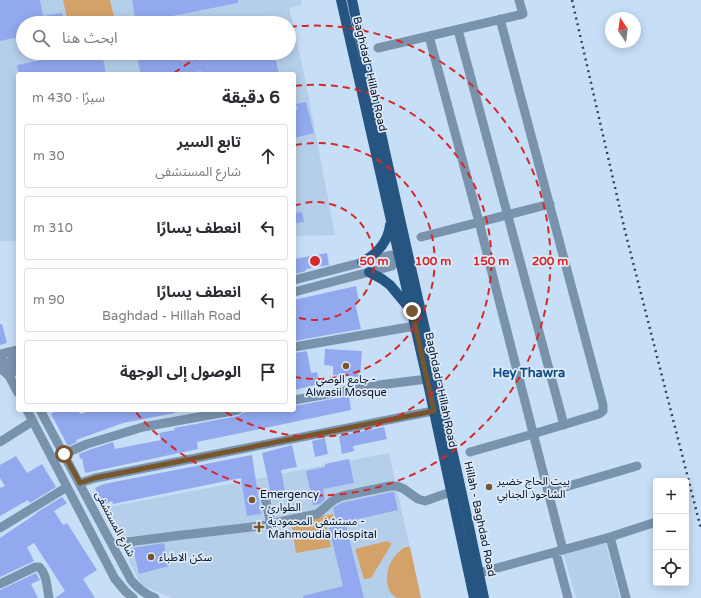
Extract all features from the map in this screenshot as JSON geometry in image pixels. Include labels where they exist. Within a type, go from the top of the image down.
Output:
[{"type":"main road","name":"Baghdad - Hillah Road","points":[[341,0],[412,311],[474,598]]},
{"type":"main road","name":"Hillah - Baghdad Road","points":[[352,0],[454,456],[484,598]]},
{"type":"main road","points":[[362,262],[374,255],[381,248],[386,240],[391,221]]},
{"type":"main road","points":[[369,272],[390,285],[412,311]]},
{"type":"street","points":[[378,48],[523,14],[519,0]]},
{"type":"street","points":[[470,452],[564,425],[599,414],[603,411],[603,405],[500,19]]},
{"type":"street","points":[[458,30],[564,425]]},
{"type":"street","points":[[430,36],[548,492],[568,598]]},
{"type":"street","points":[[421,237],[550,204]]},
{"type":"street","points":[[296,279],[391,255],[395,260],[395,264],[392,266],[296,291]]},
{"type":"street","points":[[296,347],[415,326]]},
{"type":"street","points":[[8,360],[16,370]]},
{"type":"street","points":[[8,360],[10,373],[16,380]]},
{"type":"street","points":[[296,400],[379,385],[427,379]]},
{"type":"street","points":[[80,483],[95,478],[434,411]]},
{"type":"street","points":[[28,412],[115,579],[133,598],[139,589]]},
{"type":"street","name":"شارع المستشفى","points":[[44,412],[64,454],[131,580],[139,589],[155,598]]},
{"type":"street","points":[[64,454],[87,444],[143,427],[227,412]]},
{"type":"street","points":[[0,442],[33,421]]},
{"type":"street","points":[[548,492],[637,466]]},
{"type":"street","points":[[112,544],[270,524],[317,514],[334,499],[342,496],[390,486],[397,486],[404,489],[425,501],[451,492]]},
{"type":"street","points":[[0,528],[67,487]]},
{"type":"street","points":[[265,497],[270,524]]},
{"type":"street","points":[[479,573],[610,538],[653,523]]},
{"type":"street","points":[[610,538],[626,598]]},
{"type":"street","points":[[0,584],[35,567],[39,567],[44,574],[49,598]]},
{"type":"shaded area","points":[[0,0],[301,0],[302,5],[289,8],[291,16],[16,16],[16,60],[296,60],[296,38],[335,235],[296,236],[296,72],[16,72],[16,241],[0,241]]},
{"type":"shaded area","points":[[63,0],[110,0],[114,16],[66,16]]},
{"type":"shaded area","name":"مستشفى المحمودية - Mahmoudia Hospital","points":[[389,453],[421,598],[172,598],[141,585],[104,508]]},
{"type":"shaded area","points":[[333,514],[334,523],[326,525],[331,547],[296,553],[291,522]]},
{"type":"shaded area","points":[[605,540],[620,598],[576,598],[563,552]]},
{"type":"shaded area","points":[[387,541],[391,543],[391,545],[371,578],[364,579],[355,549]]},
{"type":"shaded area","points":[[405,547],[410,547],[421,598],[397,598],[389,589],[387,580],[388,569],[396,554]]},
{"type":"building","points":[[0,0],[40,0],[43,16],[16,16],[16,38],[0,41]]},
{"type":"building","points":[[132,0],[238,0],[238,3],[172,16],[135,16]]},
{"type":"building","points":[[62,13],[63,16],[43,16]]},
{"type":"building","points":[[41,60],[103,60],[106,72],[19,72],[17,65]]},
{"type":"building","points":[[138,60],[276,60],[279,72],[201,71],[141,72]]},
{"type":"building","points":[[306,102],[314,133],[296,138],[296,110],[298,110],[296,104]]},
{"type":"building","points":[[302,212],[304,222],[296,223],[296,213]]},
{"type":"building","points":[[327,253],[329,265],[306,269],[306,271],[296,274],[296,259]]},
{"type":"building","points":[[356,286],[359,302],[355,303],[361,329],[296,341],[296,300]]},
{"type":"building","points":[[0,324],[2,324],[7,343],[0,345]]},
{"type":"building","points":[[325,349],[362,351],[360,377],[333,375],[333,366],[324,365]]},
{"type":"building","points":[[307,351],[311,373],[317,372],[320,384],[296,390],[296,353]]},
{"type":"building","points":[[349,396],[351,410],[197,442],[198,449],[85,473],[82,458],[80,459],[79,454],[113,442],[115,449],[161,440],[159,433],[175,430],[174,428],[239,416],[247,412],[296,412],[296,406]]},
{"type":"building","points":[[54,412],[79,412],[80,414],[86,412],[175,412],[123,423],[76,440],[77,442],[68,446],[51,414]]},
{"type":"building","points":[[384,427],[387,439],[353,446],[354,451],[342,454],[339,436]]},
{"type":"building","points":[[325,438],[328,454],[315,457],[312,441]]},
{"type":"building","points":[[292,445],[297,467],[281,470],[286,497],[272,499],[262,453]]},
{"type":"building","points":[[252,455],[261,514],[247,516],[241,478],[113,504],[112,501],[103,505],[95,488],[104,484]]},
{"type":"building","points":[[16,456],[27,473],[42,464],[56,487],[30,503],[28,500],[0,516],[0,488],[5,486],[0,478],[0,465]]},
{"type":"building","points":[[349,459],[354,483],[323,489],[325,499],[320,504],[313,505],[306,471],[325,467],[325,464]]},
{"type":"building","points":[[394,492],[398,510],[345,522],[364,598],[303,598],[303,596],[343,586],[329,528],[337,526],[333,508],[341,503]]},
{"type":"building","points":[[62,497],[67,503],[54,511],[63,525],[67,523],[97,570],[83,579],[95,598],[55,598],[65,591],[34,543],[27,547],[34,561],[0,577],[0,538]]},
{"type":"building","name":"سكن الاطباء","points":[[164,543],[169,566],[139,574],[133,548]]},
{"type":"building","points":[[36,573],[40,580],[31,584],[38,598],[0,598],[0,590]]},
{"type":"railway","points":[[572,0],[625,231],[701,529]]},
{"type":"place","name":"جامع الوصي - Alwasii Mosque","points":[[346,366]]},
{"type":"place","name":"بيت الحاج خضير الشاحوذ الجنابي","points":[[489,487]]},
{"type":"place","name":"Emergency - الطوارئ","points":[[252,500]]},
{"type":"place","name":"مستشفى المحمودية - Mahmoudia Hospital","points":[[259,527]]},
{"type":"place","name":"سكن الاطباء","points":[[151,557]]},
{"type":"district","name":"Hey Thawra","points":[[529,373]]},
{"type":"route","points":[[64,454],[80,483],[95,478],[434,411],[412,311]]}]
